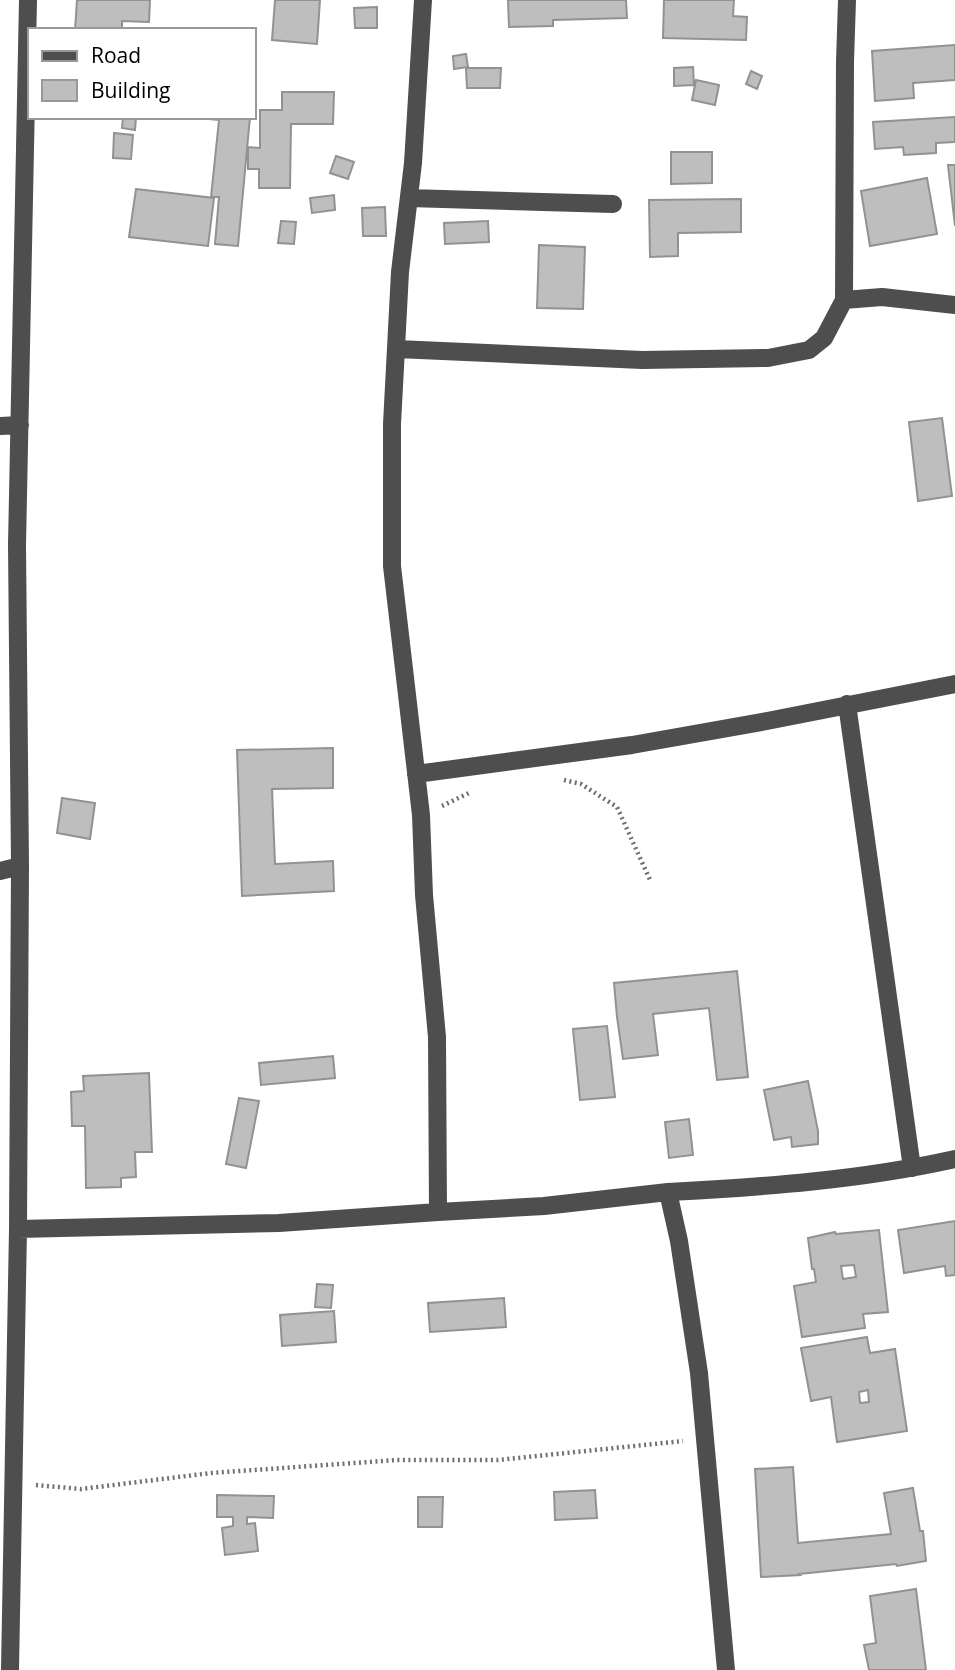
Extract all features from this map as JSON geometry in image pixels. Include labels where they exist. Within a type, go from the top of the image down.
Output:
[{"type":"street","points":[[10,1670],[18,1229],[20,866],[17,545],[28,0]]},
{"type":"street","points":[[423,0],[413,163],[400,272],[393,424],[392,566],[421,816],[437,1037],[438,1212]]},
{"type":"street","points":[[397,349],[642,360],[768,358],[809,350],[824,338],[844,300],[847,0]]},
{"type":"street","points":[[409,198],[613,204]]},
{"type":"street","points":[[844,300],[882,297],[955,305]]},
{"type":"street","points":[[0,426],[20,425]]},
{"type":"street","points":[[416,774],[632,745],[955,684]]},
{"type":"street","points":[[846,704],[912,1168]]},
{"type":"street","points":[[0,871],[20,866]]},
{"type":"street","points":[[18,1229],[279,1223],[544,1206],[668,1192],[781,1185],[912,1168],[955,1159]]},
{"type":"street","points":[[668,1192],[681,1254],[699,1373],[726,1670]]},
{"type":"path","points":[[559,778],[582,784],[617,807],[651,882]]},
{"type":"path","points":[[421,816],[476,789]]},
{"type":"path","points":[[14,1484],[81,1489],[225,1472],[397,1460],[498,1460],[706,1439]]},
{"type":"building","points":[[77,0],[150,0],[149,22],[122,21],[122,28],[75,28]]},
{"type":"building","points":[[275,0],[320,0],[317,44],[272,40]]},
{"type":"building","points":[[508,0],[626,0],[627,18],[553,20],[553,26],[509,27]]},
{"type":"building","points":[[664,0],[734,0],[733,16],[747,17],[746,40],[663,38]]},
{"type":"building","points":[[377,7],[377,28],[355,28],[354,8]]},
{"type":"building","points":[[955,45],[955,80],[913,83],[914,98],[875,101],[872,51]]},
{"type":"building","points":[[466,54],[468,67],[454,69],[453,56]]},
{"type":"building","points":[[693,67],[694,85],[674,86],[674,68]]},
{"type":"building","points":[[466,68],[501,68],[500,88],[467,88]]},
{"type":"building","points":[[751,71],[762,76],[757,89],[746,84]]},
{"type":"building","points":[[696,80],[719,85],[715,105],[692,100]]},
{"type":"building","points":[[282,92],[334,92],[333,124],[291,124],[290,188],[259,188],[259,169],[248,169],[248,147],[260,148],[260,110],[282,110]]},
{"type":"building","points":[[955,117],[955,142],[936,143],[936,153],[904,155],[903,147],[875,149],[873,122]]},
{"type":"building","points":[[123,119],[136,119],[135,130],[122,128]]},
{"type":"building","points":[[209,119],[250,119],[238,246],[215,244],[219,197],[211,197],[219,120]]},
{"type":"building","points":[[114,133],[133,135],[131,159],[113,158]]},
{"type":"building","points":[[671,152],[712,152],[712,183],[671,184]]},
{"type":"building","points":[[336,156],[354,162],[348,179],[330,173]]},
{"type":"building","points":[[948,165],[955,165],[955,226]]},
{"type":"building","points":[[927,178],[937,234],[870,246],[861,191]]},
{"type":"building","points":[[136,189],[214,198],[208,246],[129,237]]},
{"type":"building","points":[[334,195],[335,210],[312,213],[310,198]]},
{"type":"building","points":[[741,199],[741,232],[678,233],[678,256],[650,257],[649,200]]},
{"type":"building","points":[[385,207],[386,236],[363,236],[362,208]]},
{"type":"building","points":[[281,221],[296,222],[294,244],[278,243]]},
{"type":"building","points":[[488,221],[489,242],[445,244],[444,223]]},
{"type":"building","points":[[539,245],[585,247],[583,309],[537,308]]},
{"type":"building","points":[[942,418],[952,496],[918,501],[909,422]]},
{"type":"building","points":[[333,748],[333,788],[272,789],[275,864],[333,861],[334,891],[242,896],[237,750]]},
{"type":"building","points":[[62,798],[95,803],[90,839],[57,833]]},
{"type":"building","points":[[737,971],[748,1077],[717,1080],[709,1008],[653,1014],[658,1055],[623,1059],[614,983]]},
{"type":"building","points":[[607,1026],[615,1097],[580,1100],[573,1029]]},
{"type":"building","points":[[333,1056],[335,1078],[261,1085],[259,1063]]},
{"type":"building","points":[[149,1073],[152,1152],[135,1152],[136,1177],[121,1178],[121,1187],[86,1188],[85,1126],[72,1126],[71,1092],[84,1091],[83,1076]]},
{"type":"building","points":[[808,1081],[818,1144],[792,1147],[791,1137],[774,1140],[764,1090]]},
{"type":"building","points":[[239,1098],[259,1101],[246,1168],[226,1164]]},
{"type":"building","points":[[689,1119],[693,1155],[669,1158],[665,1122]]},
{"type":"building","points":[[955,1221],[955,1275],[946,1276],[945,1266],[904,1273],[898,1230]]},
{"type":"building","points":[[879,1230],[888,1312],[863,1314],[865,1328],[802,1337],[794,1286],[816,1282],[808,1238],[835,1232]],"holes":[[[854,1265],[856,1277],[843,1279],[841,1266]]]},
{"type":"building","points":[[317,1284],[333,1285],[331,1308],[315,1307]]},
{"type":"building","points":[[504,1298],[506,1327],[430,1332],[428,1303]]},
{"type":"building","points":[[334,1311],[336,1342],[282,1346],[280,1315]]},
{"type":"building","points":[[867,1337],[870,1353],[895,1349],[907,1431],[837,1442],[831,1397],[811,1401],[801,1348]],"holes":[[[868,1390],[869,1402],[860,1403],[859,1392]]]},
{"type":"building","points":[[793,1467],[798,1543],[891,1534],[884,1493],[913,1488],[920,1531],[923,1531],[926,1561],[897,1566],[761,1577],[755,1469]]},
{"type":"building","points":[[595,1490],[597,1518],[555,1520],[554,1492]]},
{"type":"building","points":[[217,1495],[274,1496],[273,1518],[247,1517],[247,1524],[255,1523],[258,1551],[225,1555],[222,1528],[233,1526],[233,1517],[217,1517]]},
{"type":"building","points":[[418,1497],[443,1497],[442,1527],[418,1527]]},
{"type":"building","points":[[916,1589],[926,1670],[869,1670],[864,1645],[876,1643],[870,1596]]}]
